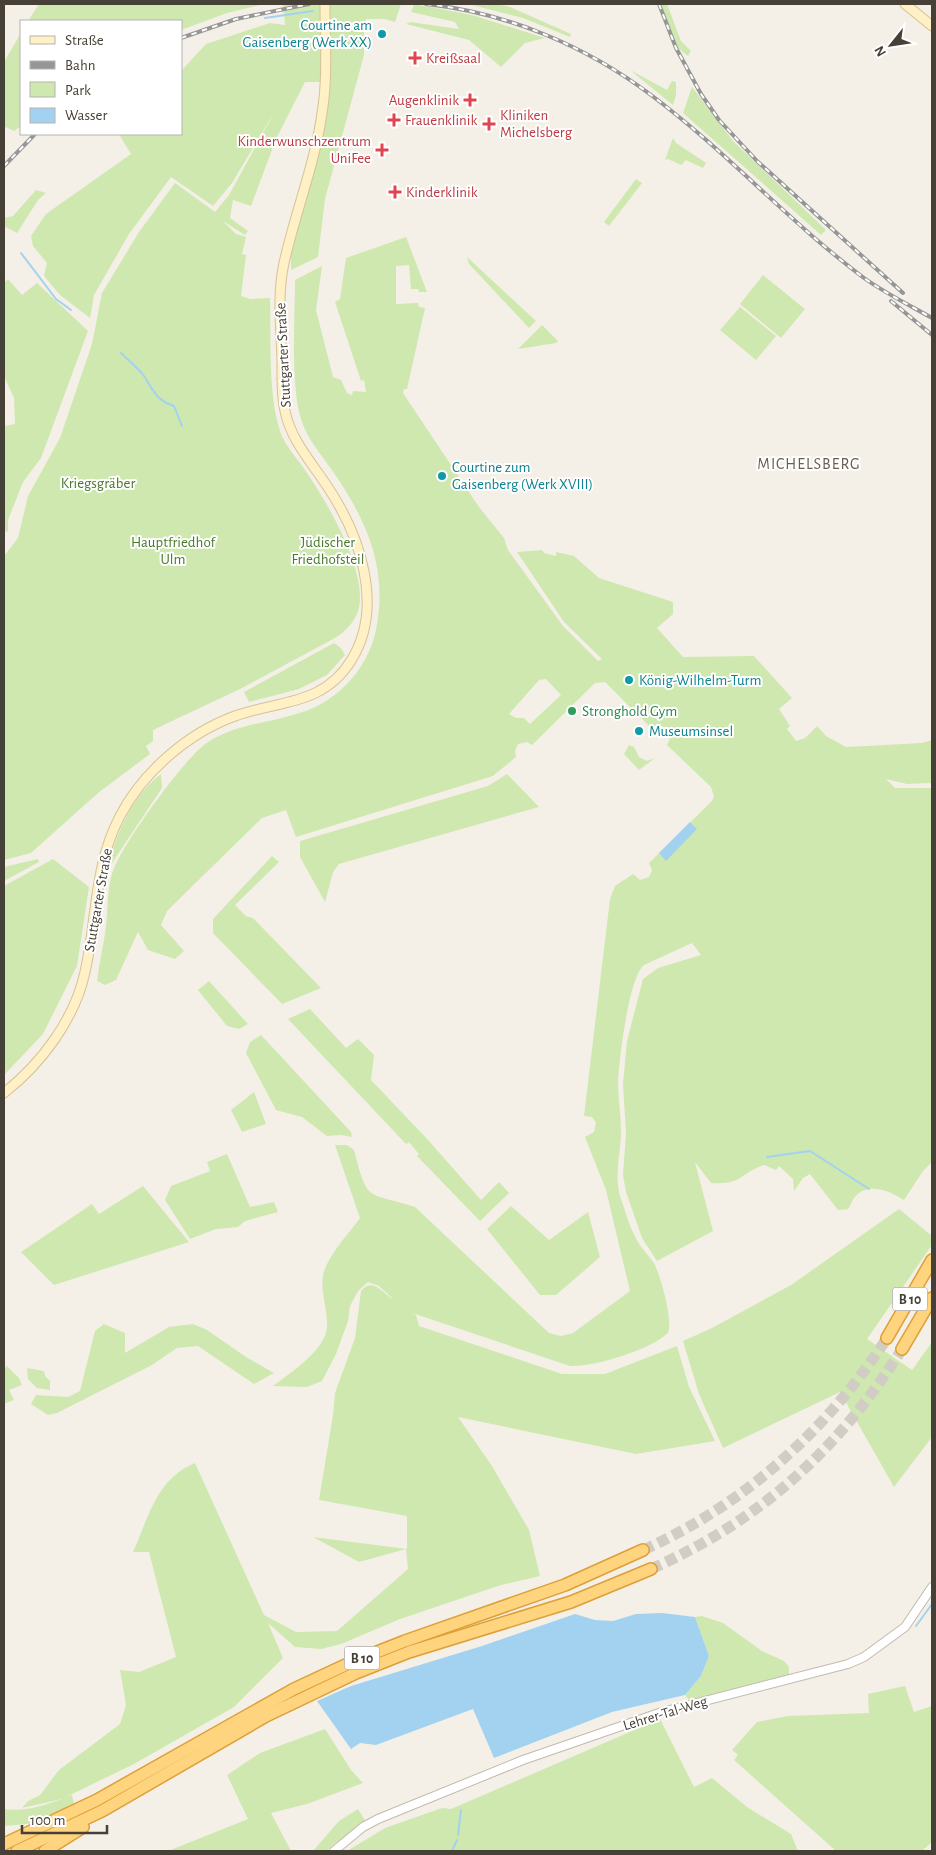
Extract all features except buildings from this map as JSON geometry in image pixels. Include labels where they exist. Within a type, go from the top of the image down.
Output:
[{"type":"highway","name":"B 10","points":[[887,1338],[932,1260]]},
{"type":"highway","name":"B 10","points":[[902,1349],[932,1298]]},
{"type":"highway","name":"B 10","points":[[4,1842],[97,1800],[286,1694],[354,1661],[404,1641],[565,1585],[643,1550]]},
{"type":"highway","name":"B 10","points":[[17,1851],[102,1812],[266,1716],[356,1673],[409,1652],[571,1602],[651,1570]]},
{"type":"highway","points":[[45,1851],[85,1826],[102,1812]]},
{"type":"main road","name":"Stuttgarter Straße","points":[[4,1093],[45,1052],[62,1027],[77,998],[86,969],[104,854],[118,818],[135,792],[173,753],[208,728],[243,713],[299,701],[325,688],[349,665],[363,634],[367,592],[358,549],[340,506],[292,433],[285,411],[283,393],[280,284],[322,114],[325,4]]},
{"type":"main road","points":[[905,4],[932,26]]},
{"type":"street","name":"Lehrer-Tal-Weg","points":[[334,1851],[363,1827],[378,1818],[523,1760],[662,1712],[827,1671],[856,1661],[880,1647],[905,1627],[932,1587]]},
{"type":"green space","points":[[39,4],[264,4],[227,13],[182,30],[182,20],[29,20]]},
{"type":"green space","name":"Hauptfriedhof Ulm","points":[[283,4],[401,4],[395,22],[384,19],[366,19],[364,26],[364,55],[325,199],[318,257],[291,270],[291,249],[300,212],[323,82],[305,82],[276,139],[251,206],[233,200],[230,218],[248,231],[245,235],[223,221],[236,234],[246,237],[242,254],[246,255],[241,296],[250,299],[270,298],[272,383],[280,431],[288,447],[316,486],[346,542],[359,583],[360,601],[356,616],[352,623],[335,638],[242,688],[153,730],[153,741],[146,746],[150,754],[98,793],[31,853],[4,860],[4,556],[18,538],[28,496],[60,438],[92,344],[102,293],[139,232],[175,183],[215,212],[229,195],[275,111],[232,183],[213,206],[171,177],[129,234],[94,295],[90,318],[60,295],[44,276],[47,263],[33,246],[31,236],[46,214],[131,154],[121,135],[182,135],[182,70],[206,44],[270,23],[285,25]]},
{"type":"green space","points":[[414,4],[472,15],[545,38],[525,43],[501,67],[469,40],[406,24],[410,22],[459,29],[455,22],[411,12]]},
{"type":"green space","points":[[468,4],[497,4],[510,7],[571,34],[570,37],[523,18]]},
{"type":"green space","points":[[661,4],[667,4],[681,41],[691,51],[688,56],[678,48]]},
{"type":"green space","points":[[20,35],[20,127],[14,131],[6,127],[4,130],[4,62]]},
{"type":"green space","points":[[630,70],[667,90],[672,81],[676,82],[676,95],[673,105]]},
{"type":"green space","points":[[692,87],[733,141],[826,230],[821,235],[683,113]]},
{"type":"green space","points":[[673,138],[676,143],[706,163],[703,168],[686,160],[681,165],[668,159],[665,160]]},
{"type":"green space","points":[[636,179],[642,183],[609,226],[604,222]]},
{"type":"green space","points":[[36,190],[46,193],[38,200],[17,233],[4,226],[4,218],[13,216]]},
{"type":"green space","points":[[406,237],[427,292],[411,289],[409,265],[396,266],[396,304],[418,303],[419,307],[425,308],[407,389],[404,389],[403,393],[479,507],[504,538],[508,550],[563,626],[598,661],[602,659],[564,622],[517,552],[542,550],[544,553],[556,556],[556,552],[574,556],[599,578],[673,602],[673,614],[657,628],[683,657],[754,656],[792,698],[779,709],[790,726],[787,729],[796,741],[805,738],[817,726],[826,736],[846,747],[922,743],[932,740],[932,783],[907,784],[886,779],[895,788],[932,788],[932,1162],[923,1171],[904,1200],[879,1189],[865,1190],[854,1198],[848,1209],[838,1210],[810,1174],[803,1178],[794,1191],[793,1179],[779,1166],[776,1170],[764,1165],[735,1181],[711,1183],[695,1162],[713,1231],[657,1261],[642,1238],[626,1192],[623,1175],[626,1134],[623,1084],[627,1041],[643,979],[658,968],[701,955],[692,943],[644,965],[634,985],[629,1001],[620,1056],[618,1082],[621,1139],[618,1188],[633,1231],[640,1245],[654,1263],[660,1278],[668,1309],[668,1333],[648,1345],[621,1356],[593,1364],[570,1366],[412,1313],[416,1315],[419,1326],[562,1374],[605,1374],[677,1346],[689,1387],[715,1441],[636,1454],[458,1417],[492,1466],[529,1530],[540,1576],[501,1585],[400,1619],[341,1644],[321,1649],[295,1647],[268,1623],[283,1658],[234,1707],[134,1764],[66,1797],[72,1795],[74,1804],[38,1823],[4,1826],[4,1809],[26,1809],[62,1799],[22,1808],[28,1801],[40,1795],[59,1770],[120,1724],[126,1705],[120,1670],[139,1672],[176,1657],[149,1552],[133,1552],[155,1500],[171,1479],[182,1470],[195,1463],[264,1615],[296,1632],[337,1631],[408,1569],[406,1549],[359,1562],[313,1537],[407,1549],[407,1516],[319,1500],[335,1393],[355,1338],[361,1291],[370,1285],[374,1286],[394,1300],[379,1286],[368,1282],[358,1291],[350,1306],[348,1321],[336,1354],[322,1381],[307,1387],[273,1386],[297,1368],[321,1344],[327,1327],[322,1281],[326,1266],[333,1253],[360,1218],[335,1145],[347,1145],[354,1150],[363,1179],[371,1193],[415,1207],[549,1333],[561,1336],[573,1333],[630,1291],[606,1190],[585,1137],[594,1132],[596,1123],[592,1117],[584,1116],[610,899],[615,886],[633,874],[640,880],[649,877],[652,870],[649,863],[712,801],[714,796],[711,787],[667,745],[671,736],[668,729],[659,725],[651,728],[605,682],[595,683],[532,745],[527,742],[518,744],[515,751],[516,757],[493,776],[296,837],[286,810],[262,818],[167,911],[161,925],[184,951],[175,959],[148,950],[138,932],[116,980],[105,985],[97,981],[112,874],[126,845],[167,786],[194,754],[214,738],[236,729],[308,710],[335,695],[357,673],[372,645],[379,608],[379,587],[372,547],[357,510],[305,429],[298,408],[296,391],[295,280],[322,266],[316,310],[333,377],[341,380],[347,393],[352,395],[353,391],[366,392],[364,380],[361,381],[335,302],[340,299],[346,258]],"holes":[[[546,679],[561,695],[530,724],[524,718],[516,718],[509,714],[539,680]]]},
{"type":"green space","points":[[467,257],[536,321],[529,328],[469,264]]},
{"type":"green space","points":[[763,275],[805,309],[781,338],[740,304]]},
{"type":"green space","points":[[8,279],[22,295],[37,283],[88,331],[41,458],[23,482],[8,520],[8,532],[4,531],[4,426],[15,424],[14,398],[4,376],[4,283]]},
{"type":"green space","points":[[740,307],[776,336],[756,360],[720,330]]},
{"type":"green space","points":[[542,325],[558,341],[556,343],[518,349]]},
{"type":"green space","points":[[334,643],[341,648],[345,655],[327,675],[299,689],[249,702],[244,692]]},
{"type":"green space","points":[[629,745],[634,747],[639,757],[647,761],[655,758],[639,770],[624,754]]},
{"type":"green space","points":[[161,774],[162,788],[110,866],[108,866],[111,853],[127,816],[142,793]]},
{"type":"green space","points":[[507,774],[539,807],[339,864],[333,872],[325,902],[300,857],[300,841],[488,786]]},
{"type":"green space","points":[[272,856],[279,862],[235,905],[246,916],[253,918],[321,988],[282,1004],[213,933],[213,919]]},
{"type":"green space","points":[[38,859],[39,862],[4,881],[4,867]]},
{"type":"green space","points":[[53,859],[89,887],[77,966],[43,1034],[4,1075],[4,886]]},
{"type":"green space","points":[[209,981],[248,1024],[239,1029],[227,1026],[198,990]]},
{"type":"green space","points":[[310,1009],[346,1048],[358,1039],[374,1055],[371,1080],[481,1200],[499,1182],[509,1193],[480,1221],[417,1156],[419,1154],[409,1142],[406,1144],[288,1019]]},
{"type":"green space","points":[[261,1035],[351,1132],[352,1137],[341,1135],[327,1136],[302,1117],[276,1110],[246,1053],[250,1042]]},
{"type":"green space","points":[[254,1092],[266,1124],[242,1132],[231,1110]]},
{"type":"green space","points":[[227,1154],[250,1207],[274,1202],[278,1212],[245,1221],[238,1227],[216,1229],[190,1239],[165,1200],[171,1186],[210,1171],[207,1162]]},
{"type":"green space","points":[[143,1186],[189,1242],[54,1285],[21,1252],[92,1204],[99,1214]]},
{"type":"green space","points":[[511,1206],[549,1240],[588,1212],[600,1257],[556,1295],[540,1295],[487,1229]]},
{"type":"green space","points":[[899,1209],[932,1236],[932,1245],[867,1339],[912,1370],[932,1342],[932,1437],[894,1487],[840,1392],[723,1448],[699,1394],[683,1341],[712,1328],[791,1285]]},
{"type":"green space","points":[[104,1324],[125,1333],[125,1353],[169,1327],[193,1324],[207,1330],[246,1357],[274,1373],[254,1384],[198,1346],[177,1348],[152,1365],[57,1413],[48,1415],[31,1404],[36,1395],[68,1397],[80,1391],[95,1331]]},
{"type":"green space","points":[[7,1366],[19,1378],[22,1385],[9,1390],[14,1400],[4,1404],[4,1369]]},
{"type":"green space","points":[[27,1368],[44,1371],[45,1376],[50,1381],[50,1390],[37,1388],[28,1379]]},
{"type":"green space","points":[[702,1616],[723,1623],[762,1651],[784,1661],[789,1667],[789,1675],[689,1700],[685,1695],[701,1676],[709,1656],[695,1617]]},
{"type":"green space","points":[[905,1686],[914,1712],[932,1706],[932,1842],[922,1851],[836,1851],[734,1760],[738,1755],[732,1750],[757,1722],[788,1716],[869,1713],[868,1694]]},
{"type":"green space","points":[[660,1719],[694,1787],[712,1778],[747,1807],[791,1834],[798,1851],[347,1851],[385,1828],[442,1808],[451,1809]]},
{"type":"green space","points":[[325,1729],[351,1770],[363,1783],[307,1804],[271,1813],[291,1851],[168,1851],[248,1819],[227,1775],[260,1753]]},
{"type":"green space","points":[[358,1809],[366,1822],[335,1843],[327,1851],[313,1851],[339,1821]]},
{"type":"water","points":[[690,822],[697,829],[666,861],[659,853]]},
{"type":"water","points":[[662,1613],[695,1617],[709,1656],[701,1676],[685,1695],[612,1712],[494,1758],[473,1709],[376,1745],[360,1743],[351,1749],[317,1701],[351,1686],[482,1646],[575,1614],[595,1620],[613,1621],[636,1614]]},
{"type":"waterway","points":[[265,18],[313,11]]},
{"type":"waterway","points":[[21,253],[56,299],[71,310]]},
{"type":"waterway","points":[[121,353],[142,373],[159,398],[174,406],[182,426]]},
{"type":"waterway","points":[[767,1157],[810,1151],[869,1189]]},
{"type":"waterway","points":[[916,1626],[932,1604]]},
{"type":"waterway","points":[[458,1835],[461,1810]]},
{"type":"waterway","points":[[452,1851],[457,1840]]},
{"type":"tunnel","points":[[643,1550],[680,1532],[715,1511],[780,1462],[838,1404],[887,1338]]},
{"type":"tunnel","points":[[651,1569],[691,1550],[728,1528],[794,1479],[851,1419],[902,1349]]},
{"type":"railway","points":[[182,38],[236,19],[309,4]]},
{"type":"railway","points":[[426,4],[457,8],[487,15],[545,34],[600,61],[626,77],[705,139],[836,256],[864,278],[932,318]]},
{"type":"railway","points":[[659,4],[676,48],[701,94],[719,120],[757,161],[903,293]]},
{"type":"railway","points":[[4,166],[34,135]]},
{"type":"railway","points":[[891,301],[932,335]]},
{"type":"place","name":"Courtine am Gaisenberg (Werk XX)","points":[[382,34]]},
{"type":"place","name":"Kreißsaal","points":[[415,58]]},
{"type":"place","name":"Augenklinik","points":[[470,100]]},
{"type":"place","name":"Frauenklinik","points":[[394,120]]},
{"type":"place","name":"Kliniken Michelsberg","points":[[489,124]]},
{"type":"place","name":"Kinderwunschzentrum UniFee","points":[[382,150]]},
{"type":"place","name":"Kinderklinik","points":[[395,192]]},
{"type":"place","name":"Courtine zum Gaisenberg (Werk XVIII)","points":[[442,476]]},
{"type":"place","name":"König-Wilhelm-Turm","points":[[629,680]]},
{"type":"place","name":"Stronghold Gym","points":[[572,711]]},
{"type":"place","name":"Museumsinsel","points":[[639,731]]},
{"type":"district","name":"MICHELSBERG","points":[[809,463]]},
{"type":"park label","name":"Kriegsgräber","points":[[98,483]]},
{"type":"park label","name":"Jüdischer Friedhofsteil","points":[[328,550]]}]
